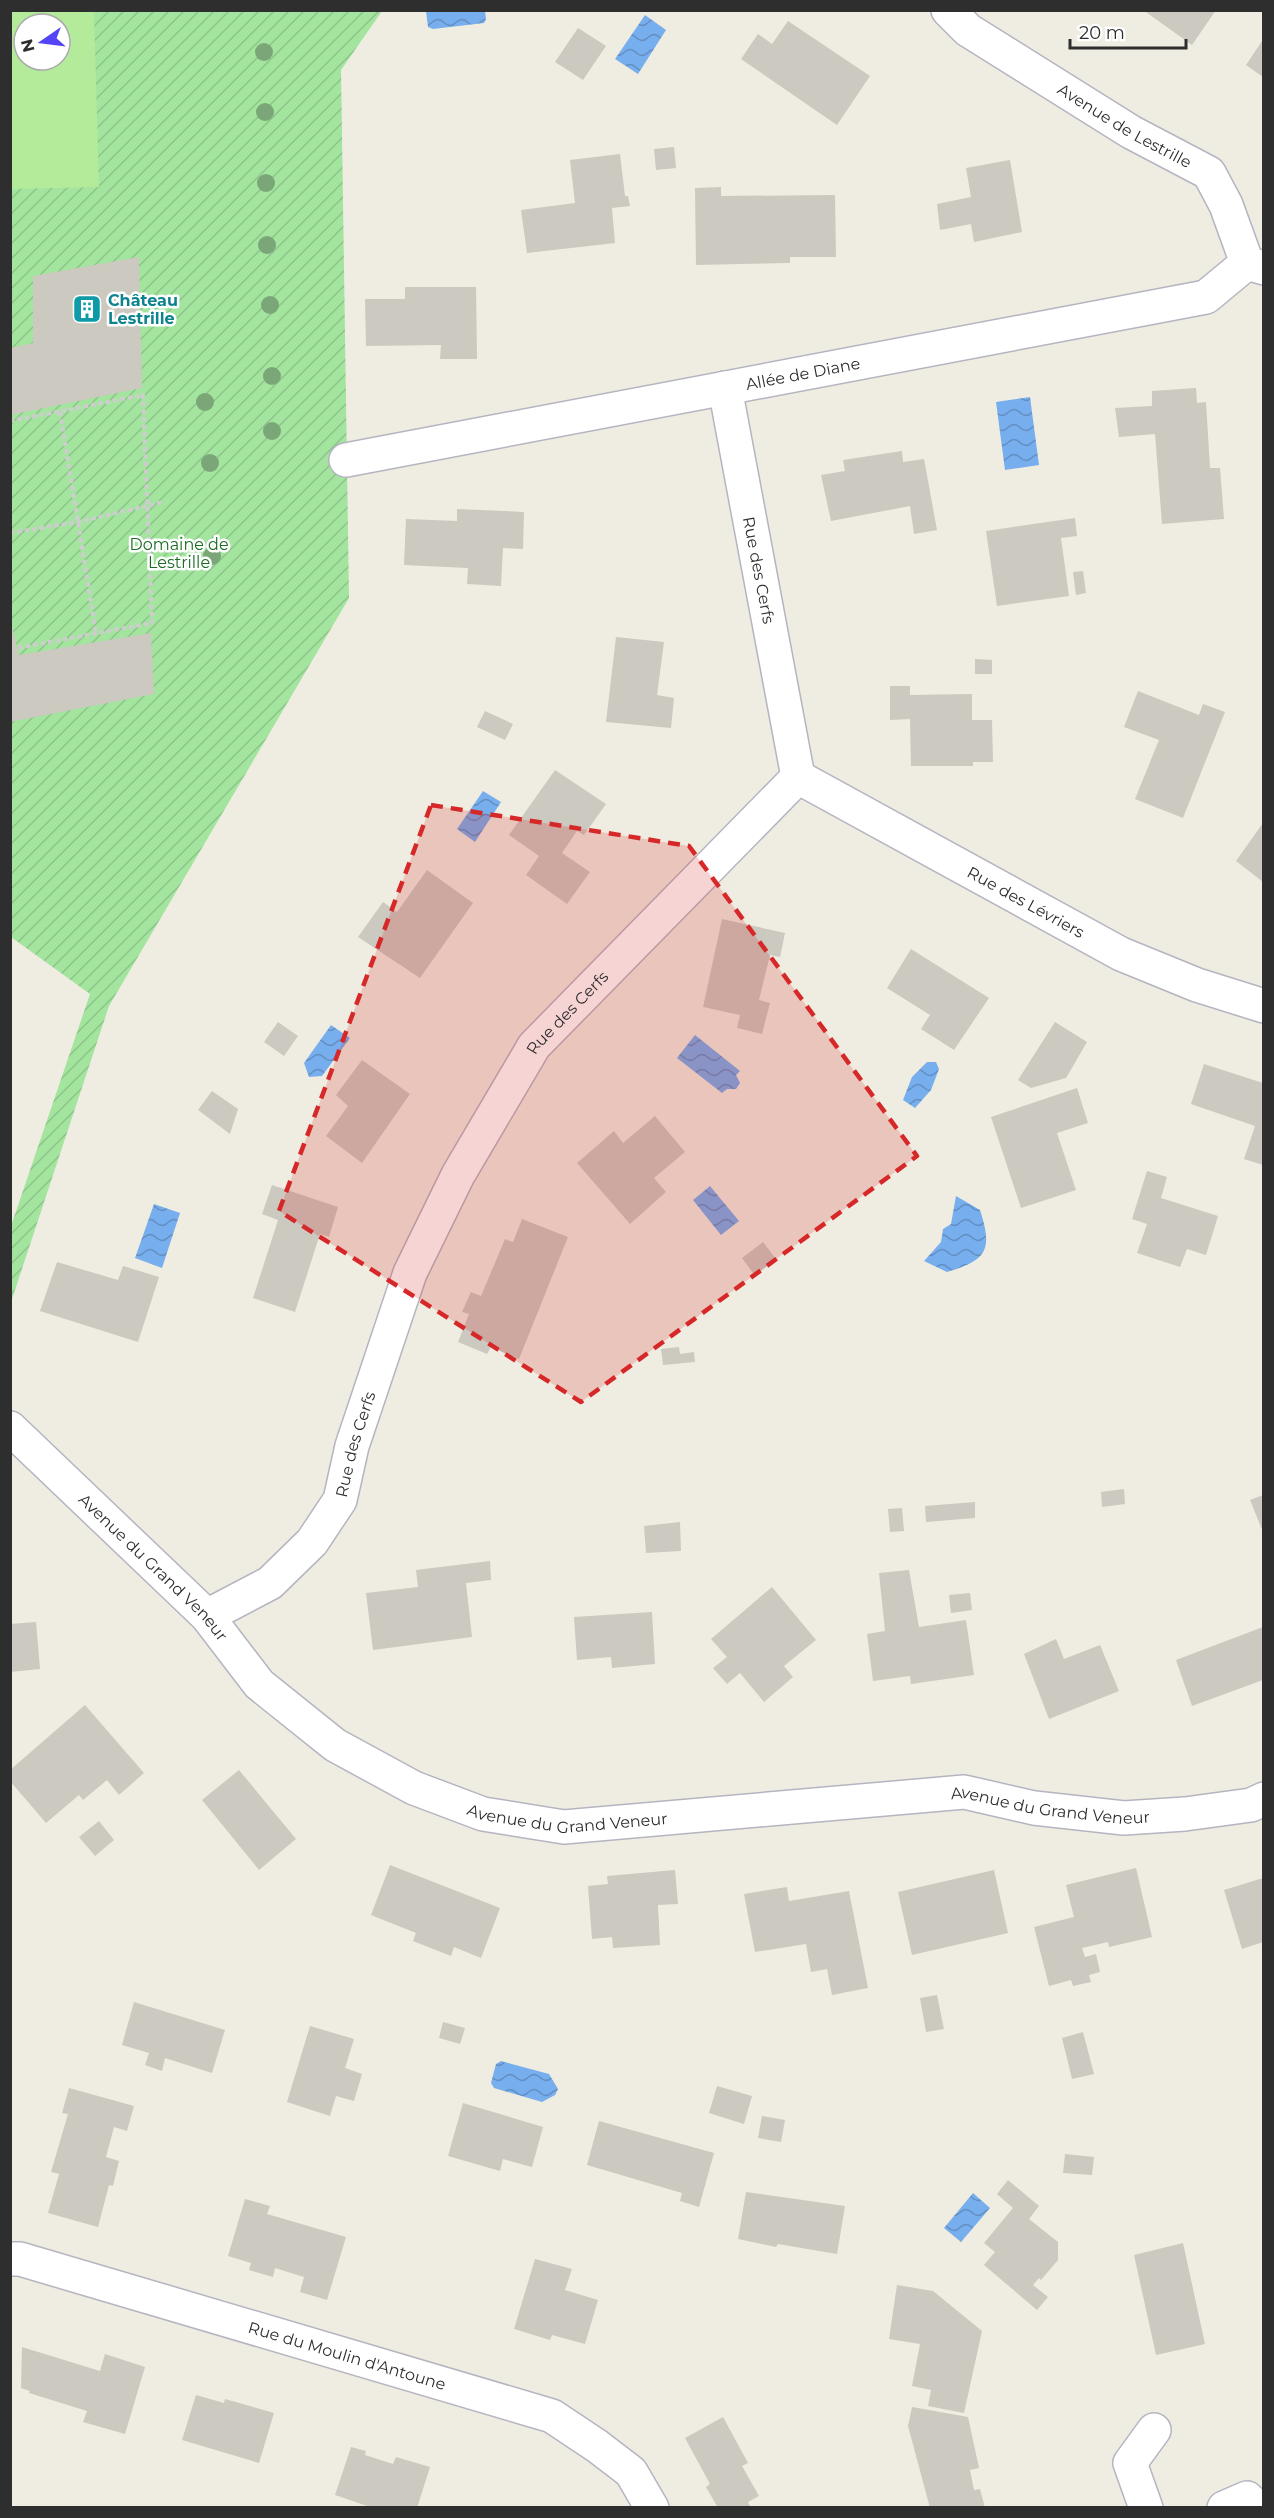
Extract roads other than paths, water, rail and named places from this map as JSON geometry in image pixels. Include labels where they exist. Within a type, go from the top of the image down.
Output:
[{"type":"street","name":"Avenue de Lestrille","points":[[948,10],[968,30],[1131,132],[1209,174],[1255,266]]},
{"type":"street","name":"Allée de Diane","points":[[346,460],[1206,297],[1255,266]]},
{"type":"street","name":"Rue des Cerfs","points":[[207,1616],[270,1583],[312,1542],[340,1500],[352,1446],[410,1273],[458,1175],[534,1046],[798,777],[725,388]]},
{"type":"street","name":"Rue des Lévriers","points":[[798,777],[1121,954],[1197,985],[1263,1006]]},
{"type":"street","name":"Avenue du Grand Veneur","points":[[10,1428],[207,1616],[260,1684],[335,1745],[414,1788],[483,1814],[564,1827],[964,1792],[1034,1808],[1124,1818],[1185,1814],[1251,1805],[1263,1799]]},
{"type":"street","name":"Rue du Moulin d'Antoune","points":[[10,2259],[20,2259],[552,2416],[631,2472],[652,2508]]},
{"type":"street","points":[[1146,2508],[1131,2463],[1154,2430]]},
{"type":"street","points":[[1224,2508],[1247,2498],[1257,2508]]},
{"type":"water","points":[[426,11],[485,11],[486,19],[484,23],[433,29],[428,27]]},
{"type":"water","points":[[645,15],[666,30],[638,74],[615,59]]},
{"type":"water","points":[[1030,397],[1039,465],[1005,470],[996,402]]},
{"type":"water","points":[[483,791],[501,802],[475,842],[457,829]]},
{"type":"water","points":[[331,1025],[350,1038],[322,1076],[309,1077],[304,1063]]},
{"type":"water","points":[[695,1035],[740,1071],[736,1075],[740,1083],[736,1089],[727,1089],[722,1093],[677,1058]]},
{"type":"water","points":[[927,1062],[936,1062],[939,1069],[931,1090],[915,1108],[903,1100],[912,1077]]},
{"type":"water","points":[[710,1186],[739,1221],[721,1235],[693,1200]]},
{"type":"water","points":[[956,1196],[980,1210],[986,1244],[978,1258],[947,1272],[924,1261],[941,1242],[943,1229],[951,1224]]},
{"type":"water","points":[[154,1204],[180,1213],[162,1268],[135,1258]]},
{"type":"water","points":[[501,2061],[549,2074],[558,2089],[555,2095],[542,2102],[494,2088],[491,2083],[496,2064]]},
{"type":"water","points":[[973,2193],[990,2208],[961,2242],[944,2228]]},
{"type":"place","name":"Château Lestrille","points":[[87,309]]},
{"type":"park label","name":"Domaine de Lestrille","points":[[179,553]]}]
